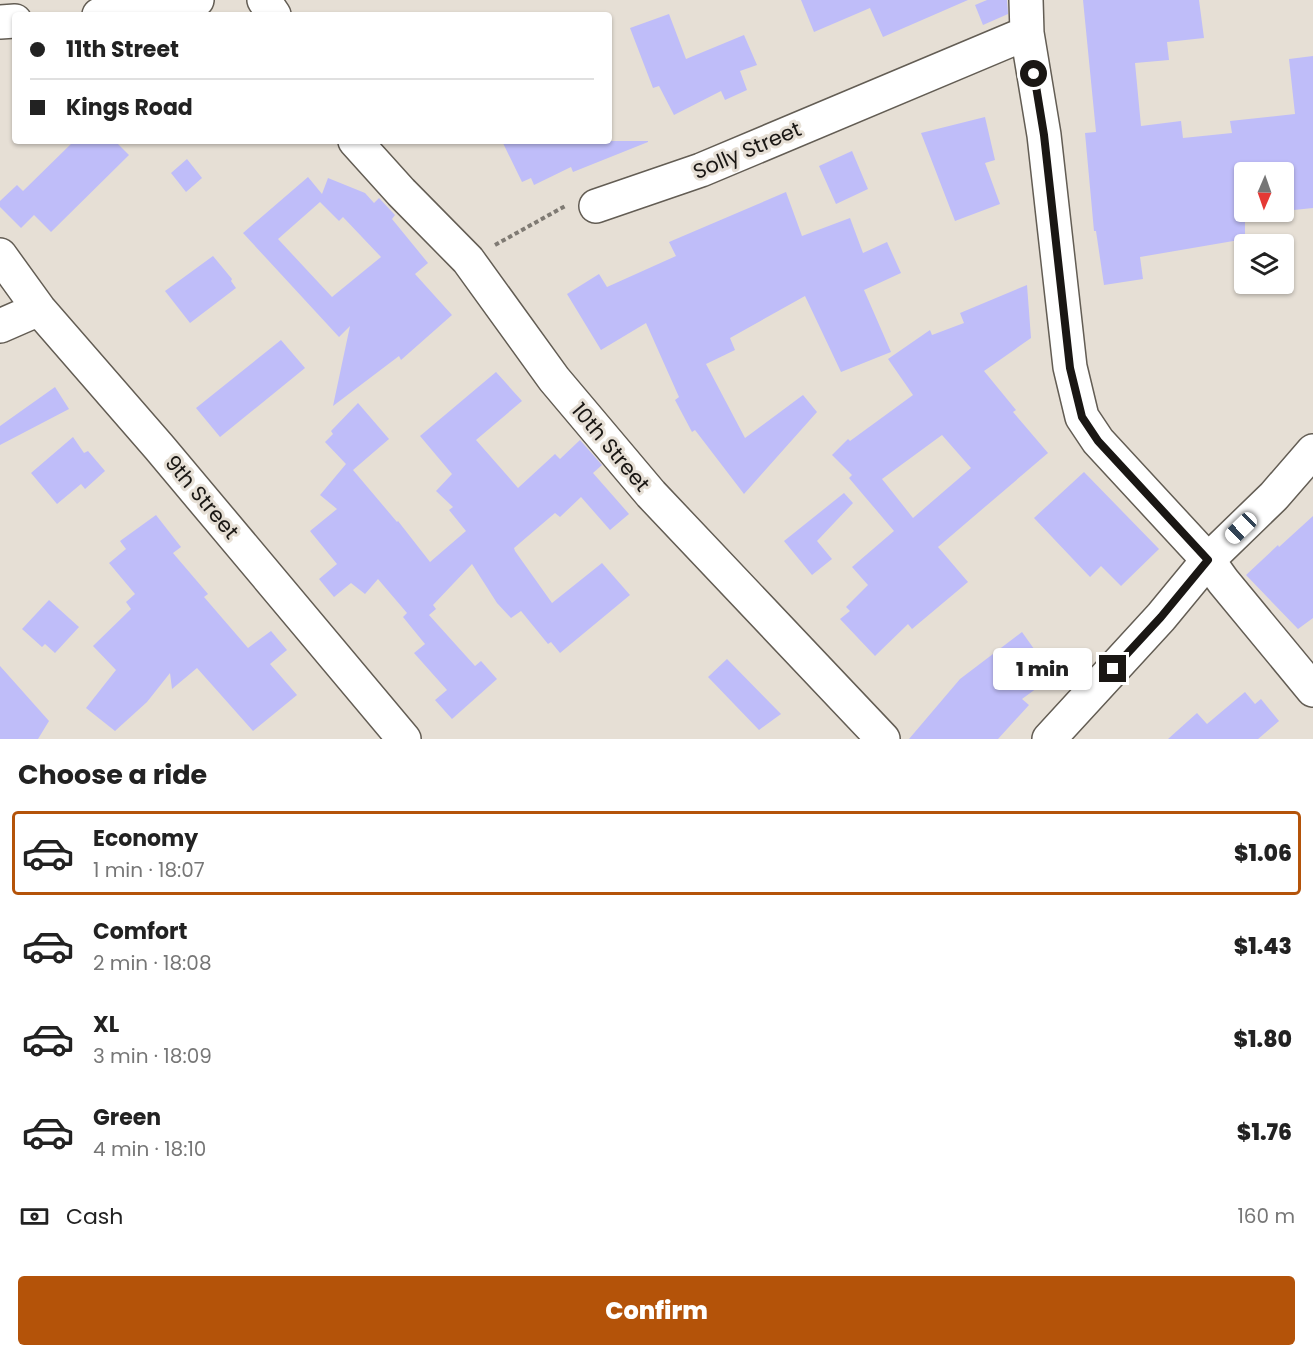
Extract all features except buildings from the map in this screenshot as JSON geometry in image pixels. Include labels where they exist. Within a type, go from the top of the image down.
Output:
[{"type":"street","points":[[138,12],[164,10],[197,0]]},
{"type":"street","points":[[1026,0],[1027,33],[1044,135],[1070,368],[1082,417],[1098,441],[1208,560],[1313,690]]},
{"type":"street","name":"Solly Street","points":[[597,206],[701,170],[1027,33]]},
{"type":"street","name":"10th Street","points":[[358,144],[468,260],[554,379],[651,494],[883,739]]},
{"type":"street","name":"9th Street","points":[[0,255],[39,309],[159,447],[404,739]]},
{"type":"street","points":[[0,326],[39,309]]},
{"type":"street","points":[[1049,739],[1161,617],[1208,560],[1274,496],[1313,451]]},
{"type":"path","points":[[468,260],[571,202],[597,206]]},
{"type":"route","points":[[1034,74],[1044,135],[1070,368],[1082,417],[1098,441],[1208,560],[1161,617],[1113,669]]}]
